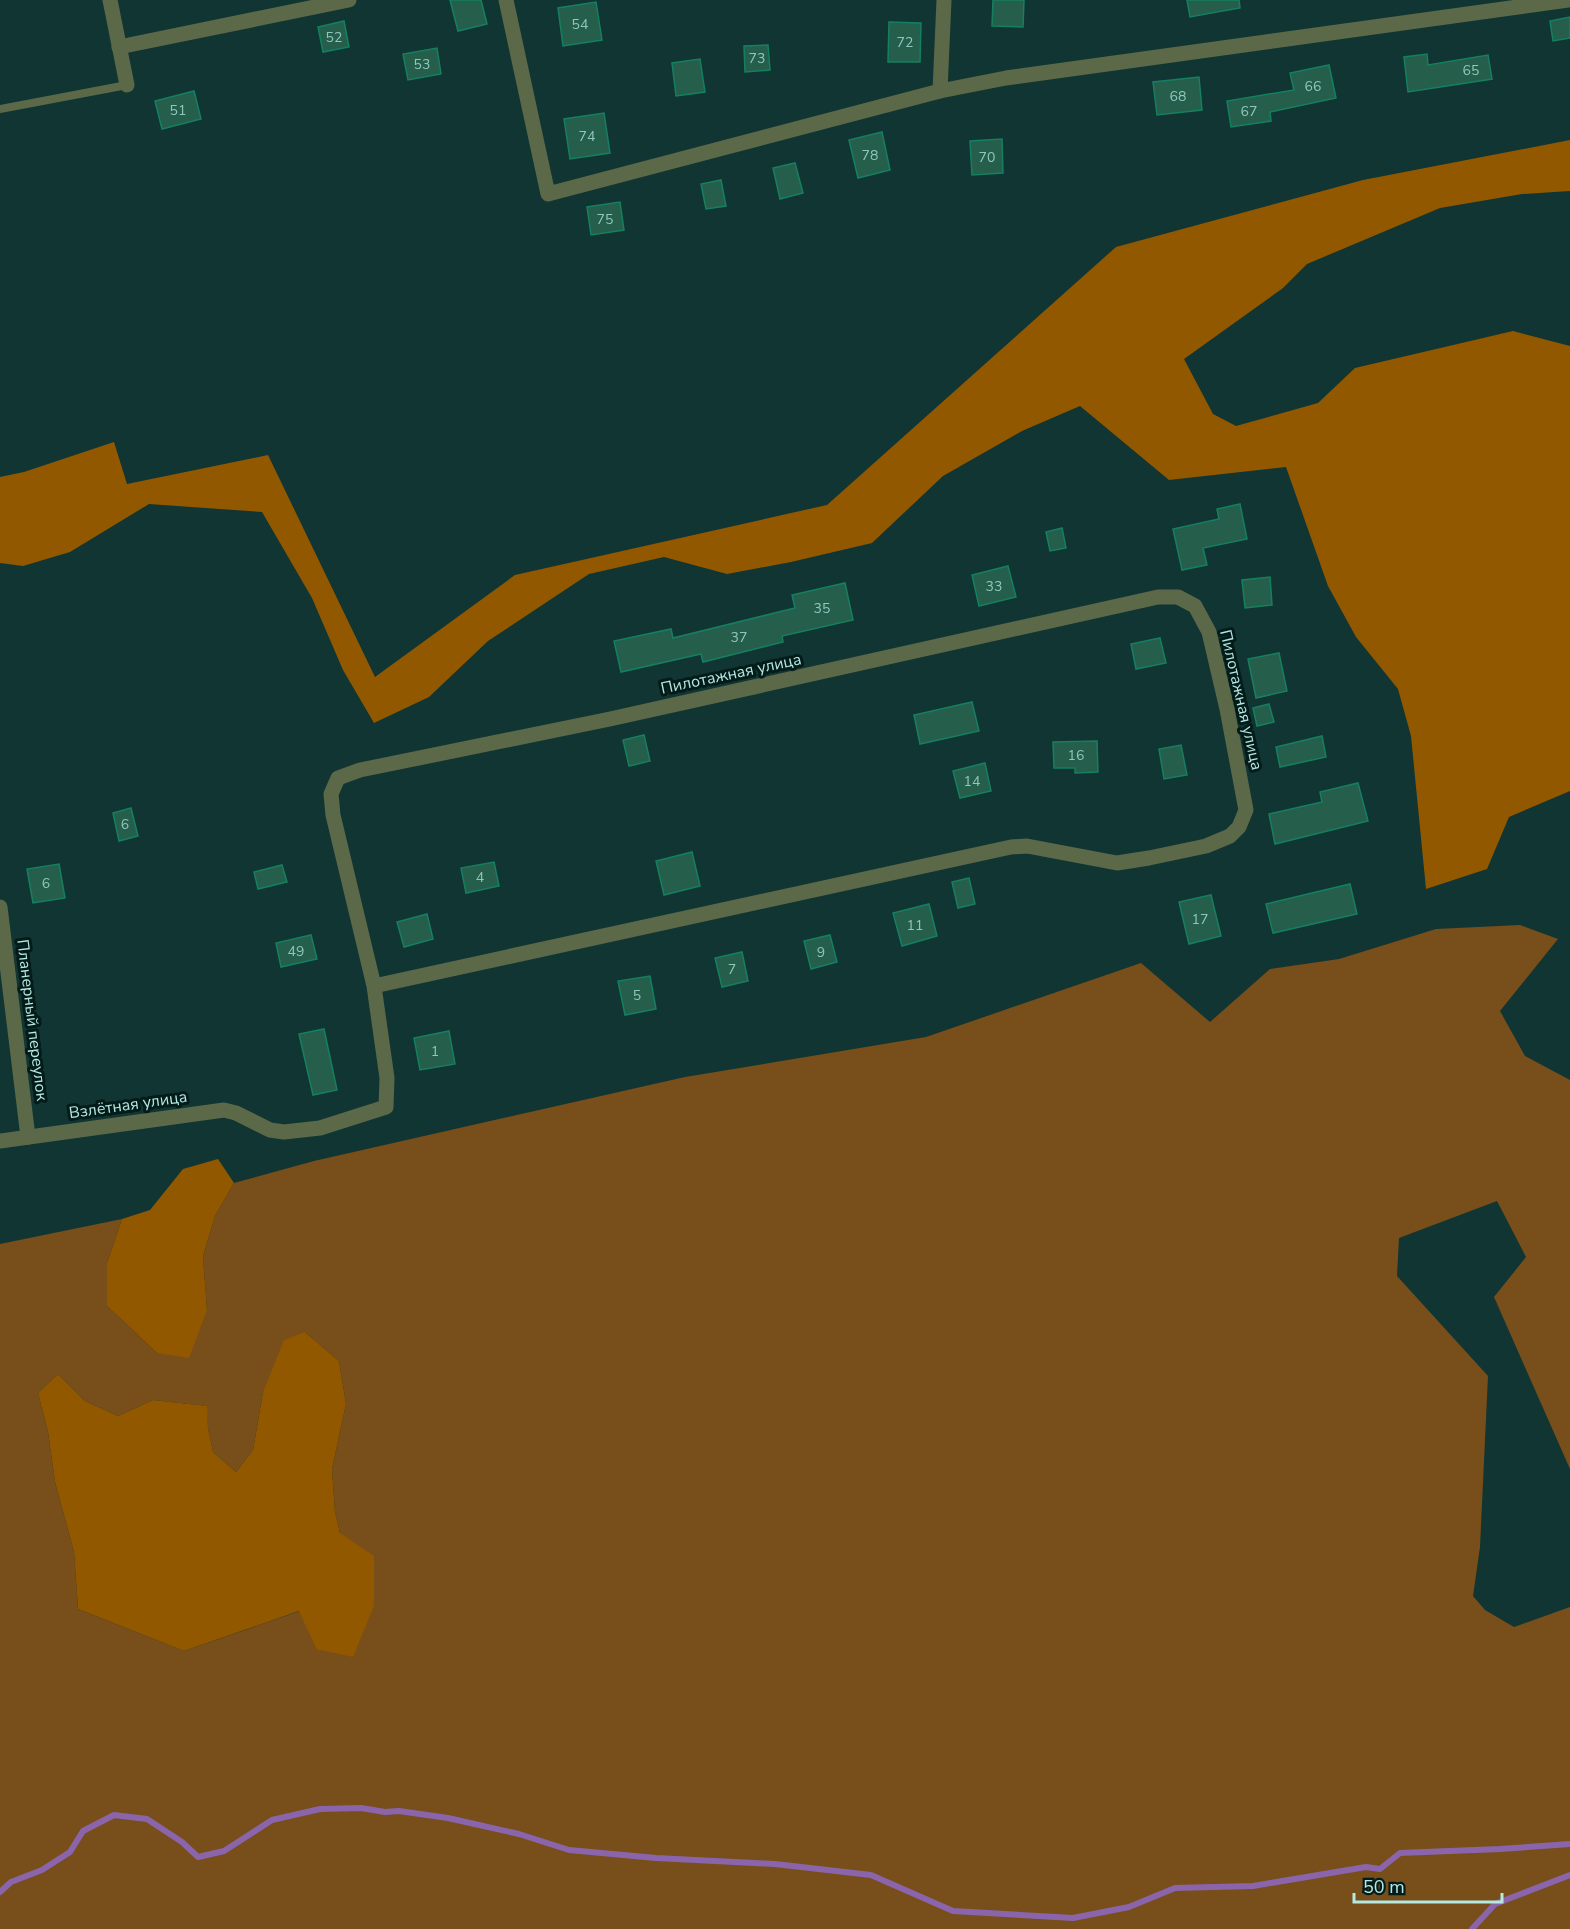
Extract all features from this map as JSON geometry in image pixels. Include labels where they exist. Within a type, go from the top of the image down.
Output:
[{"type":"street","points":[[110,0],[127,85]]},
{"type":"street","points":[[120,47],[349,0]]},
{"type":"street","points":[[506,0],[548,194],[940,91],[1006,78],[1568,0]]},
{"type":"street","points":[[940,91],[944,0]]},
{"type":"street","name":"Пилотажная улица","points":[[224,1110],[236,1113],[270,1130],[284,1132],[320,1128],[386,1107],[387,1078],[374,986],[333,815],[331,794],[338,778],[360,770],[610,719],[1158,597],[1178,597],[1195,606],[1209,632],[1227,709],[1246,810],[1239,827],[1230,836],[1206,846],[1117,862],[1027,846],[1011,847],[374,986]]},
{"type":"street","name":"Планерный переулок","points":[[0,907],[28,1137]]},
{"type":"street","name":"Взлётная улица","points":[[0,1141],[224,1110]]},
{"type":"lane","points":[[0,109],[127,85]]},
{"type":"shaded area","points":[[1570,140],[1570,191],[1522,194],[1440,208],[1307,264],[1283,288],[1184,359],[1213,414],[1236,426],[1318,403],[1355,368],[1513,331],[1570,346],[1570,791],[1509,817],[1487,869],[1426,889],[1411,736],[1398,689],[1356,637],[1328,586],[1286,467],[1169,480],[1080,406],[1022,431],[943,476],[872,543],[727,574],[664,557],[589,574],[488,641],[429,697],[374,723],[343,670],[312,598],[262,512],[149,504],[70,552],[23,566],[0,563],[0,477],[24,472],[114,442],[127,484],[268,455],[375,677],[515,575],[827,505],[1116,247],[1363,180]]},
{"type":"shaded area","points":[[1520,925],[1558,939],[1500,1011],[1525,1056],[1570,1080],[1570,1469],[1494,1297],[1526,1257],[1497,1201],[1399,1238],[1397,1276],[1488,1376],[1480,1547],[1473,1596],[1485,1610],[1514,1627],[1570,1607],[1570,1929],[0,1929],[0,1244],[122,1219],[107,1263],[107,1306],[157,1353],[207,1310],[203,1256],[215,1216],[234,1183],[314,1161],[685,1077],[926,1037],[1141,963],[1210,1022],[1270,969],[1339,959],[1436,929]],"holes":[[[305,1332],[339,1361],[346,1404],[332,1469],[335,1512],[340,1533],[316,1649],[300,1611],[184,1651],[78,1609],[74,1552],[55,1482],[48,1432],[38,1393],[58,1374],[85,1401],[118,1416],[153,1400],[206,1406],[213,1452],[236,1472],[253,1450],[263,1392]]]},
{"type":"shaded area","points":[[218,1159],[234,1183],[215,1216],[203,1256],[207,1310],[189,1358],[157,1353],[107,1306],[107,1263],[122,1219],[150,1210],[183,1169]]},
{"type":"shaded area","points":[[305,1332],[339,1361],[346,1404],[332,1469],[335,1512],[340,1533],[374,1556],[374,1606],[353,1657],[316,1649],[299,1611],[184,1651],[78,1609],[74,1552],[55,1482],[48,1432],[38,1393],[58,1374],[85,1401],[118,1416],[153,1400],[207,1406],[208,1428],[213,1452],[236,1472],[253,1450],[263,1392],[284,1340]]},
{"type":"building","points":[[450,0],[481,0],[487,24],[458,31]]},
{"type":"building","points":[[993,0],[1024,0],[1023,27],[992,26]]},
{"type":"building","points":[[1187,0],[1239,0],[1240,8],[1190,17]]},
{"type":"building","points":[[596,2],[602,40],[563,46],[558,8]]},
{"type":"building","points":[[1570,17],[1570,38],[1553,41],[1550,21]]},
{"type":"building","points":[[344,21],[349,47],[323,52],[318,27]]},
{"type":"building","points":[[889,22],[921,23],[920,62],[888,62]]},
{"type":"building","points":[[768,45],[770,70],[745,72],[744,46]]},
{"type":"building","points":[[437,48],[441,74],[408,80],[403,54]]},
{"type":"building","points":[[1427,54],[1428,65],[1488,55],[1492,79],[1408,92],[1404,57]]},
{"type":"building","points":[[700,59],[705,92],[676,96],[672,63]]},
{"type":"building","points":[[1329,65],[1336,98],[1270,112],[1271,121],[1231,127],[1227,101],[1294,90],[1290,73]]},
{"type":"building","points":[[1199,77],[1202,110],[1157,115],[1153,82]]},
{"type":"building","points":[[194,91],[201,119],[162,129],[155,101]]},
{"type":"building","points":[[604,113],[610,153],[570,159],[564,119]]},
{"type":"building","points":[[882,132],[890,170],[858,178],[849,140]]},
{"type":"building","points":[[1002,139],[1003,173],[972,175],[970,141]]},
{"type":"building","points":[[795,163],[803,193],[780,199],[773,168]]},
{"type":"building","points":[[721,180],[726,206],[706,209],[701,184]]},
{"type":"building","points":[[620,202],[624,230],[591,235],[587,207]]},
{"type":"building","points":[[1240,504],[1247,539],[1203,548],[1207,565],[1182,570],[1173,529],[1219,519],[1217,509]]},
{"type":"building","points":[[1062,528],[1066,548],[1050,551],[1046,532]]},
{"type":"building","points":[[1008,566],[1016,597],[979,606],[972,575]]},
{"type":"building","points":[[1270,577],[1272,605],[1245,608],[1242,580]]},
{"type":"building","points":[[845,583],[853,620],[782,636],[783,642],[703,662],[701,654],[621,672],[614,641],[671,629],[673,638],[795,608],[792,595]]},
{"type":"building","points":[[1160,638],[1166,663],[1136,669],[1131,644]]},
{"type":"building","points":[[1279,653],[1287,691],[1256,698],[1248,659]]},
{"type":"building","points":[[972,702],[979,731],[920,744],[914,715]]},
{"type":"building","points":[[1269,704],[1274,722],[1257,726],[1253,708]]},
{"type":"building","points":[[644,735],[650,761],[629,766],[623,740]]},
{"type":"building","points":[[1322,736],[1326,757],[1280,767],[1276,747]]},
{"type":"building","points":[[1097,741],[1098,772],[1075,773],[1075,768],[1054,768],[1053,742]]},
{"type":"building","points":[[1181,745],[1187,775],[1164,779],[1159,749]]},
{"type":"building","points":[[985,763],[991,791],[960,798],[953,771]]},
{"type":"building","points":[[1358,783],[1368,821],[1275,844],[1269,814],[1322,802],[1320,792]]},
{"type":"building","points":[[131,808],[138,836],[119,841],[113,813]]},
{"type":"building","points":[[692,852],[700,886],[664,895],[656,861]]},
{"type":"building","points":[[494,862],[499,886],[466,893],[461,868]]},
{"type":"building","points":[[59,864],[65,898],[33,903],[27,869]]},
{"type":"building","points":[[282,865],[287,882],[258,889],[254,872]]},
{"type":"building","points":[[969,878],[975,904],[958,908],[952,882]]},
{"type":"building","points":[[1350,884],[1357,914],[1273,933],[1266,904]]},
{"type":"building","points":[[1211,895],[1221,936],[1189,944],[1179,902]]},
{"type":"building","points":[[929,904],[937,936],[902,946],[893,913]]},
{"type":"building","points":[[427,914],[433,939],[404,947],[397,922]]},
{"type":"building","points":[[311,935],[317,959],[281,967],[276,943]]},
{"type":"building","points":[[830,935],[837,962],[811,969],[804,941]]},
{"type":"building","points":[[742,952],[748,981],[722,987],[715,958]]},
{"type":"building","points":[[650,976],[656,1009],[625,1015],[618,981]]},
{"type":"building","points":[[324,1029],[337,1090],[313,1095],[299,1034]]},
{"type":"building","points":[[449,1031],[455,1064],[420,1070],[414,1038]]},
{"type":"waterway","points":[[0,1892],[11,1882],[42,1870],[70,1852],[83,1831],[114,1815],[147,1819],[182,1842],[198,1857],[224,1851],[272,1820],[320,1809],[361,1808],[385,1812],[399,1811],[448,1818],[519,1834],[569,1850],[656,1858],[775,1864],[871,1875],[953,1911],[1073,1918],[1129,1907],[1175,1888],[1253,1886],[1366,1867],[1380,1869],[1400,1853],[1570,1844]]},
{"type":"waterway","points":[[1472,1929],[1495,1904],[1570,1875]]}]
